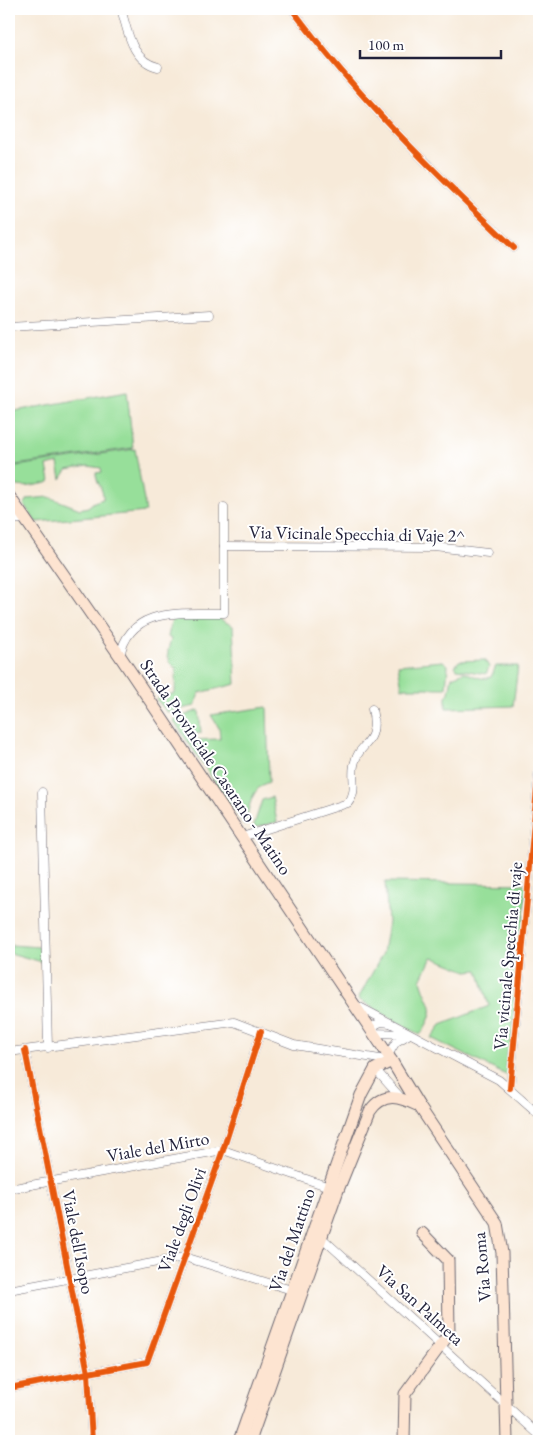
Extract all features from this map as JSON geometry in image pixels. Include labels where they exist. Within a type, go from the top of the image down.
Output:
[{"type":"main road","name":"Strada Provinciale Casarano - Matino","points":[[9,496],[120,656],[390,1058]]},
{"type":"main road","points":[[375,1069],[390,1058]]},
{"type":"main road","name":"Via Roma","points":[[390,1058],[419,1106],[497,1223],[502,1253],[506,1441]]},
{"type":"main road","name":"Via del Mattino","points":[[239,1441],[255,1412],[334,1189],[361,1095],[375,1069]]},
{"type":"main road","name":"Via del Mattino","points":[[334,1189],[370,1111],[378,1101],[394,1096],[419,1106]]},
{"type":"main road","points":[[404,1441],[405,1394],[449,1334],[448,1260],[422,1233]]},
{"type":"main road","name":"Via del Mattino","points":[[250,1441],[255,1412]]},
{"type":"street","points":[[121,9],[134,49],[141,60],[158,67]]},
{"type":"street","points":[[292,9],[315,41],[378,113],[514,248]]},
{"type":"street","points":[[9,327],[209,315]]},
{"type":"street","name":"Via Vicinale Specchia di Vaje 2^","points":[[120,656],[122,642],[140,622],[154,616],[224,613],[224,508]]},
{"type":"street","points":[[9,520],[24,519]]},
{"type":"street","name":"Via Vicinale Specchia di Vaje 2^","points":[[224,546],[435,547],[488,553]]},
{"type":"street","points":[[242,837],[348,803],[353,796],[354,766],[372,735],[374,722],[372,709]]},
{"type":"street","name":"Via vicinale Specchia di vaje","points":[[510,1088],[539,766]]},
{"type":"street","points":[[42,792],[48,1048]]},
{"type":"street","points":[[354,1004],[478,1068],[510,1088],[539,1115]]},
{"type":"street","points":[[9,1052],[234,1022],[294,1045],[390,1058],[396,1042],[410,1034]]},
{"type":"street","points":[[391,1024],[381,1022],[376,1025],[373,1033],[410,1034]]},
{"type":"street","name":"Viale degli Olivi","points":[[88,1373],[147,1362],[223,1150],[261,1031]]},
{"type":"street","name":"Viale dell'Isopo","points":[[25,1050],[88,1373],[92,1441]]},
{"type":"street","points":[[375,1069],[402,1099]]},
{"type":"street","name":"Viale del Mirto","points":[[9,1189],[223,1150],[334,1189]]},
{"type":"street","name":"Via San Palmeta","points":[[318,1235],[539,1434]]},
{"type":"street","points":[[9,1290],[184,1257],[298,1292]]},
{"type":"street","points":[[9,1388],[88,1373]]},
{"type":"green space","points":[[127,391],[133,448],[9,466],[9,412]]},
{"type":"green space","points":[[135,449],[146,512],[36,522],[24,505],[28,499],[49,497],[80,509],[103,499],[96,473],[102,472],[101,468],[88,466],[67,470],[61,479],[58,463],[47,466],[50,481],[47,483],[22,487],[9,481],[9,467]]},
{"type":"green space","points":[[172,618],[218,618],[233,626],[236,684],[199,693],[195,706],[167,712],[156,699],[175,693],[176,668],[168,659],[171,639],[168,637]]},
{"type":"green space","points":[[485,660],[489,667],[486,674],[457,669],[455,666],[459,661]]},
{"type":"green space","points":[[443,661],[448,665],[446,688],[402,688],[398,665]]},
{"type":"green space","points":[[496,666],[518,666],[513,706],[446,708],[446,696],[449,693],[452,677],[464,672],[481,678],[491,677]]},
{"type":"green space","points":[[267,707],[269,782],[254,794],[249,806],[245,826],[173,720],[199,710],[201,733],[193,734],[190,740],[220,739],[219,728],[211,715]]},
{"type":"green space","points":[[272,797],[277,822],[253,828],[262,800]]},
{"type":"green space","points":[[385,882],[527,884],[509,1073],[506,1075],[431,1038],[441,1025],[489,1006],[478,970],[467,971],[432,957],[421,980],[431,1012],[430,1018],[420,1035],[358,999],[383,953],[388,922]]},
{"type":"green space","points":[[11,945],[39,947],[42,949],[42,962],[10,953]]},
{"type":"cycle path","points":[[292,9],[370,104],[426,163],[514,248]]},
{"type":"cycle path","points":[[510,1088],[539,766]]},
{"type":"cycle path","points":[[9,1388],[147,1362],[223,1150],[261,1031]]},
{"type":"cycle path","points":[[25,1050],[88,1373],[92,1441]]}]
